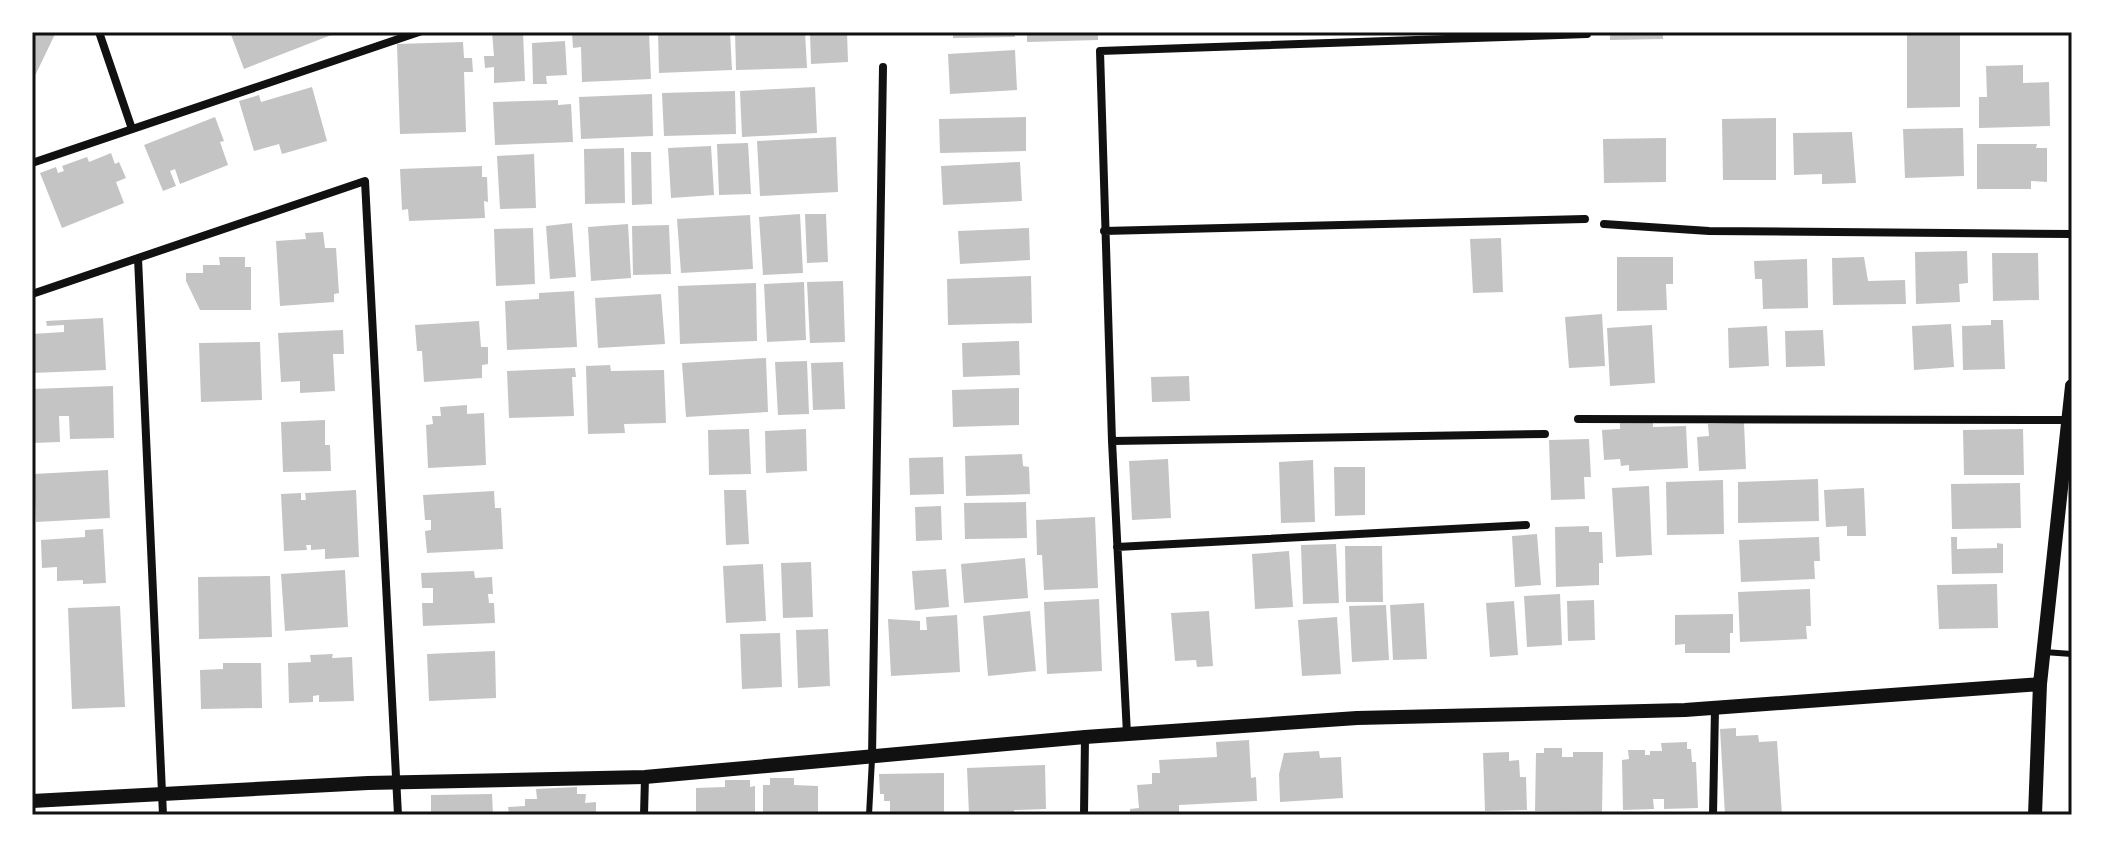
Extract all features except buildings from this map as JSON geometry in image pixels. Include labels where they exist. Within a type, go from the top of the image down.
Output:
[{"type":"street","points":[[99,32],[132,129]]},
{"type":"street","points":[[32,163],[419,32]]},
{"type":"street","points":[[1127,734],[1112,441],[1100,51],[1587,34]]},
{"type":"street","points":[[872,758],[883,67]]},
{"type":"street","points":[[32,294],[365,181],[398,815]]},
{"type":"street","points":[[1104,231],[1585,219]]},
{"type":"street","points":[[1604,224],[1709,231],[2072,234]]},
{"type":"street","points":[[138,258],[163,815]]},
{"type":"street","points":[[2035,815],[2040,684],[2072,387]]},
{"type":"street","points":[[1578,419],[2069,420]]},
{"type":"street","points":[[1112,441],[1545,434]]},
{"type":"street","points":[[1117,547],[1526,525]]},
{"type":"street","points":[[32,801],[398,782],[645,777],[1085,737],[1357,718],[1715,708],[2040,684]]},
{"type":"street","points":[[1713,815],[1715,708]]},
{"type":"street","points":[[1084,815],[1085,737]]},
{"type":"street","points":[[644,815],[645,777]]},
{"type":"lane","points":[[2043,652],[2072,654]]},
{"type":"lane","points":[[869,815],[872,758]]}]
